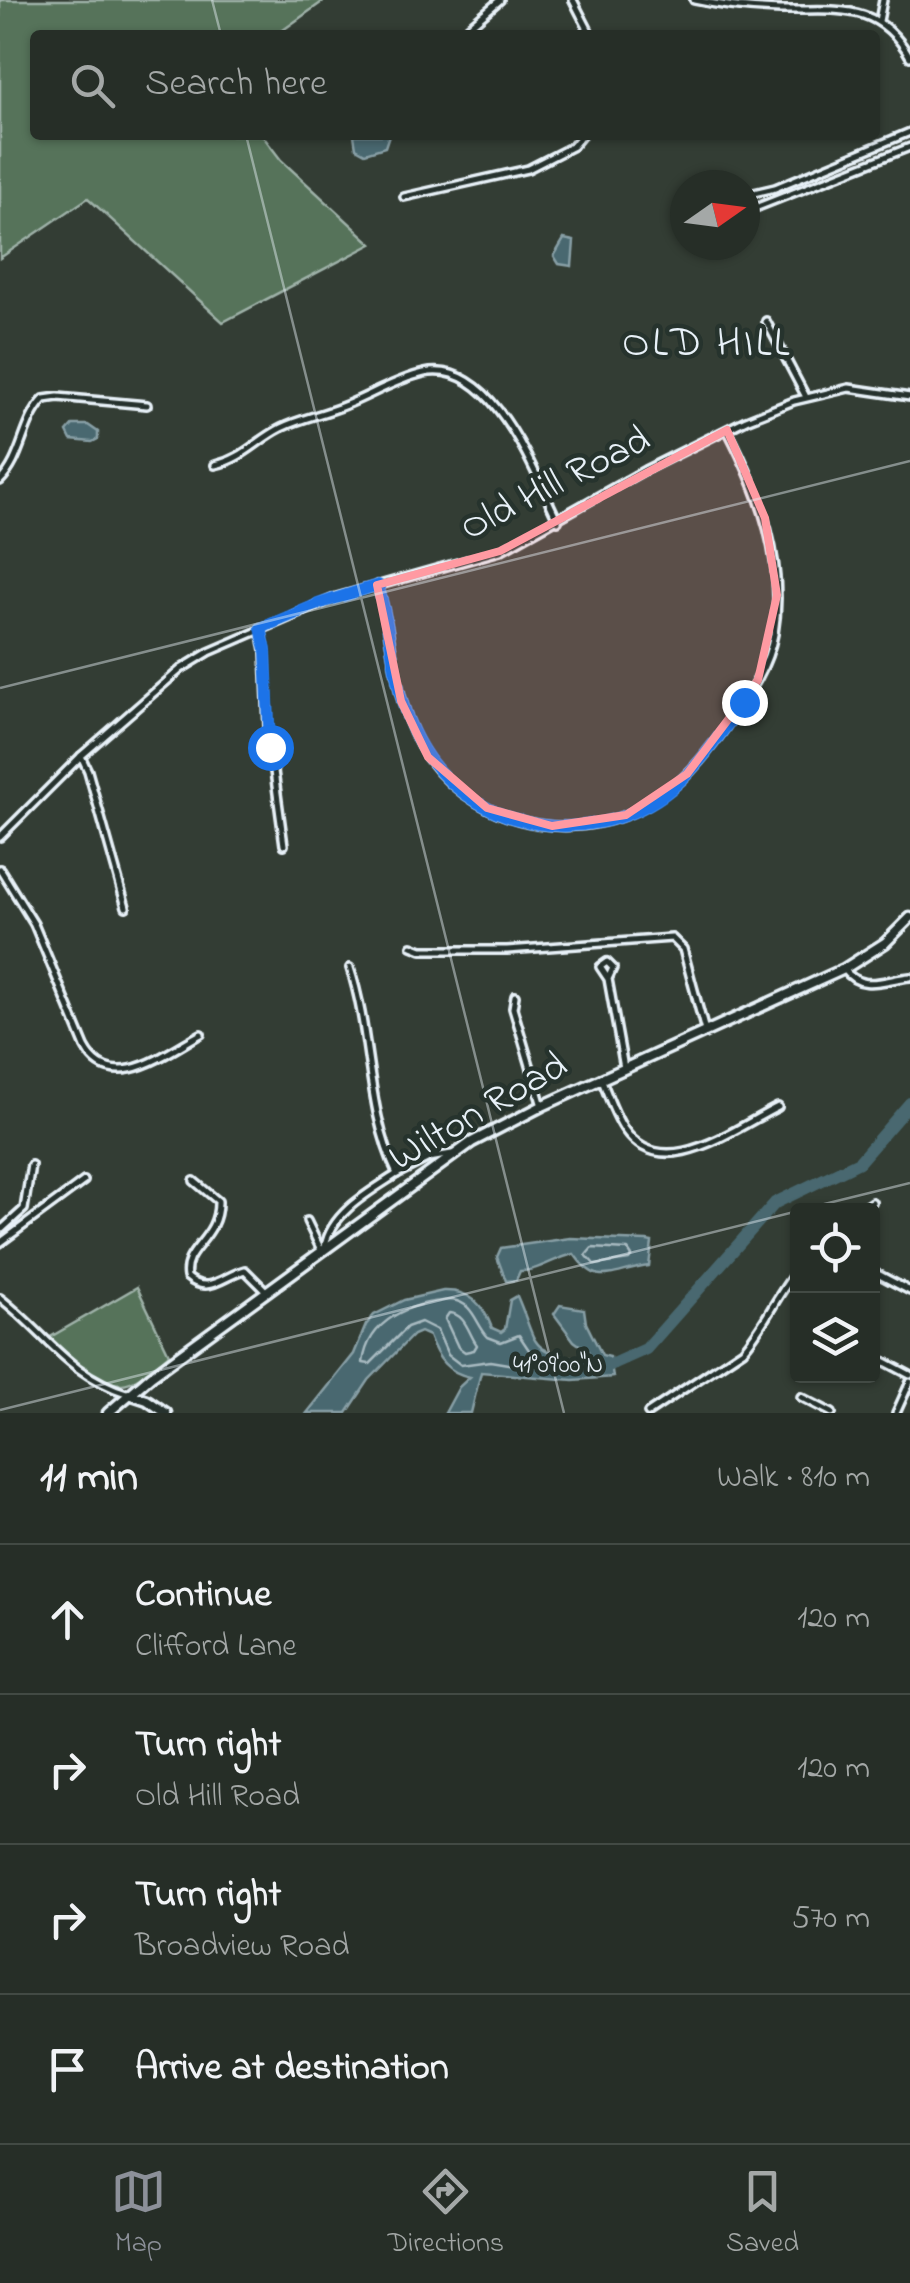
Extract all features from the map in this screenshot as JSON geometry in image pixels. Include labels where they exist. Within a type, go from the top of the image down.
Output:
[{"type":"main road","name":"Wilton Road","points":[[108,1413],[266,1290],[453,1154],[542,1106],[844,968],[878,949],[910,918]]},
{"type":"main road","points":[[129,1394],[166,1413]]},
{"type":"street","points":[[465,30],[500,0]]},
{"type":"street","points":[[573,0],[588,30]]},
{"type":"street","points":[[694,0],[782,10],[842,8],[879,21],[898,38],[910,57]]},
{"type":"street","points":[[879,21],[883,0]]},
{"type":"street","points":[[760,192],[910,132]]},
{"type":"street","points":[[404,197],[528,169],[577,140]]},
{"type":"street","points":[[760,207],[910,147]]},
{"type":"street","points":[[766,321],[806,397]]},
{"type":"street","points":[[215,465],[238,459],[285,426],[420,374],[444,374],[474,386],[494,405],[511,428],[558,521]]},
{"type":"street","name":"Old Hill Road","points":[[0,837],[81,756],[188,664],[261,628],[318,604],[482,558],[558,521],[626,480],[727,430],[806,397],[849,388],[910,397]]},
{"type":"street","points":[[0,481],[12,466],[30,418],[44,399],[147,405]]},
{"type":"street","points":[[378,585],[388,622],[394,674],[409,722],[428,757],[450,783],[487,808],[530,824],[575,826],[626,815],[664,794],[688,774],[753,688],[770,649],[778,595],[768,529],[753,483],[727,430]]},
{"type":"street","points":[[261,628],[266,650],[268,727],[284,845]]},
{"type":"street","points":[[81,756],[126,906]]},
{"type":"street","points":[[0,869],[34,924],[84,1046],[96,1065],[111,1070],[140,1066],[201,1034]]},
{"type":"street","points":[[412,946],[422,950],[507,950],[672,938],[684,948],[705,1031]]},
{"type":"street","points":[[350,968],[363,1017],[364,1043],[384,1140],[398,1174]]},
{"type":"street","points":[[844,968],[852,978],[868,984],[910,977]]},
{"type":"street","points":[[608,978],[624,1068]]},
{"type":"street","points":[[515,996],[513,1008],[542,1106]]},
{"type":"street","points":[[602,1078],[626,1132],[641,1148],[660,1155],[688,1151],[778,1107]]},
{"type":"street","points":[[323,1248],[327,1236],[346,1212],[370,1191],[430,1158],[453,1154]]},
{"type":"street","points":[[0,1231],[24,1209],[31,1165]]},
{"type":"street","points":[[0,1243],[84,1181]]},
{"type":"street","points":[[194,1182],[218,1201],[218,1214],[207,1240],[188,1260],[187,1277],[209,1286],[245,1270],[266,1290]]},
{"type":"street","points":[[306,1221],[323,1248]]},
{"type":"street","points":[[880,1275],[910,1291]]},
{"type":"street","points":[[648,1413],[744,1350],[790,1281]]},
{"type":"street","points":[[0,1298],[76,1369],[129,1394]]},
{"type":"street","points":[[880,1359],[910,1374]]},
{"type":"street","points":[[896,1413],[910,1382]]},
{"type":"street","points":[[801,1397],[832,1413]]},
{"type":"highlighted area","points":[[727,430],[765,518],[777,595],[758,680],[687,774],[626,815],[552,826],[487,808],[428,757],[401,701],[377,585],[500,551]]},
{"type":"green space","points":[[0,0],[325,0],[283,30],[30,30],[30,140],[266,140],[281,160],[372,244],[223,322],[88,198],[0,258]]},
{"type":"green space","points":[[137,1287],[169,1354],[140,1377],[122,1384],[102,1379],[47,1339]]},
{"type":"water","points":[[355,140],[387,140],[385,147],[365,153],[356,148]]},
{"type":"water","points":[[564,239],[574,241],[572,266],[559,264],[554,256]]},
{"type":"water","points":[[73,425],[88,425],[98,432],[98,439],[71,440],[67,432]]},
{"type":"water","points":[[570,1238],[652,1242],[649,1266],[598,1274],[574,1254],[520,1271],[516,1280],[506,1281],[497,1257],[501,1248]]},
{"type":"water","points":[[443,1291],[461,1293],[474,1300],[492,1328],[501,1332],[505,1329],[510,1300],[517,1296],[538,1344],[554,1353],[589,1359],[588,1351],[574,1341],[554,1314],[560,1305],[584,1309],[586,1323],[602,1355],[610,1357],[613,1377],[573,1380],[481,1372],[471,1413],[445,1413],[459,1387],[470,1377],[444,1364],[429,1336],[420,1332],[369,1380],[347,1413],[307,1413],[354,1354],[374,1315],[404,1300]]},
{"type":"waterway","points":[[599,1370],[646,1349],[775,1203],[859,1162],[910,1103]]},
{"type":"district","name":"OLD HILL","points":[[707,344]]},
{"type":"route","points":[[270,747],[264,680],[266,650],[261,628],[378,585],[386,610],[394,674],[418,740],[433,764],[456,788],[510,818],[540,825],[575,826],[638,810],[688,774],[744,702]]}]
